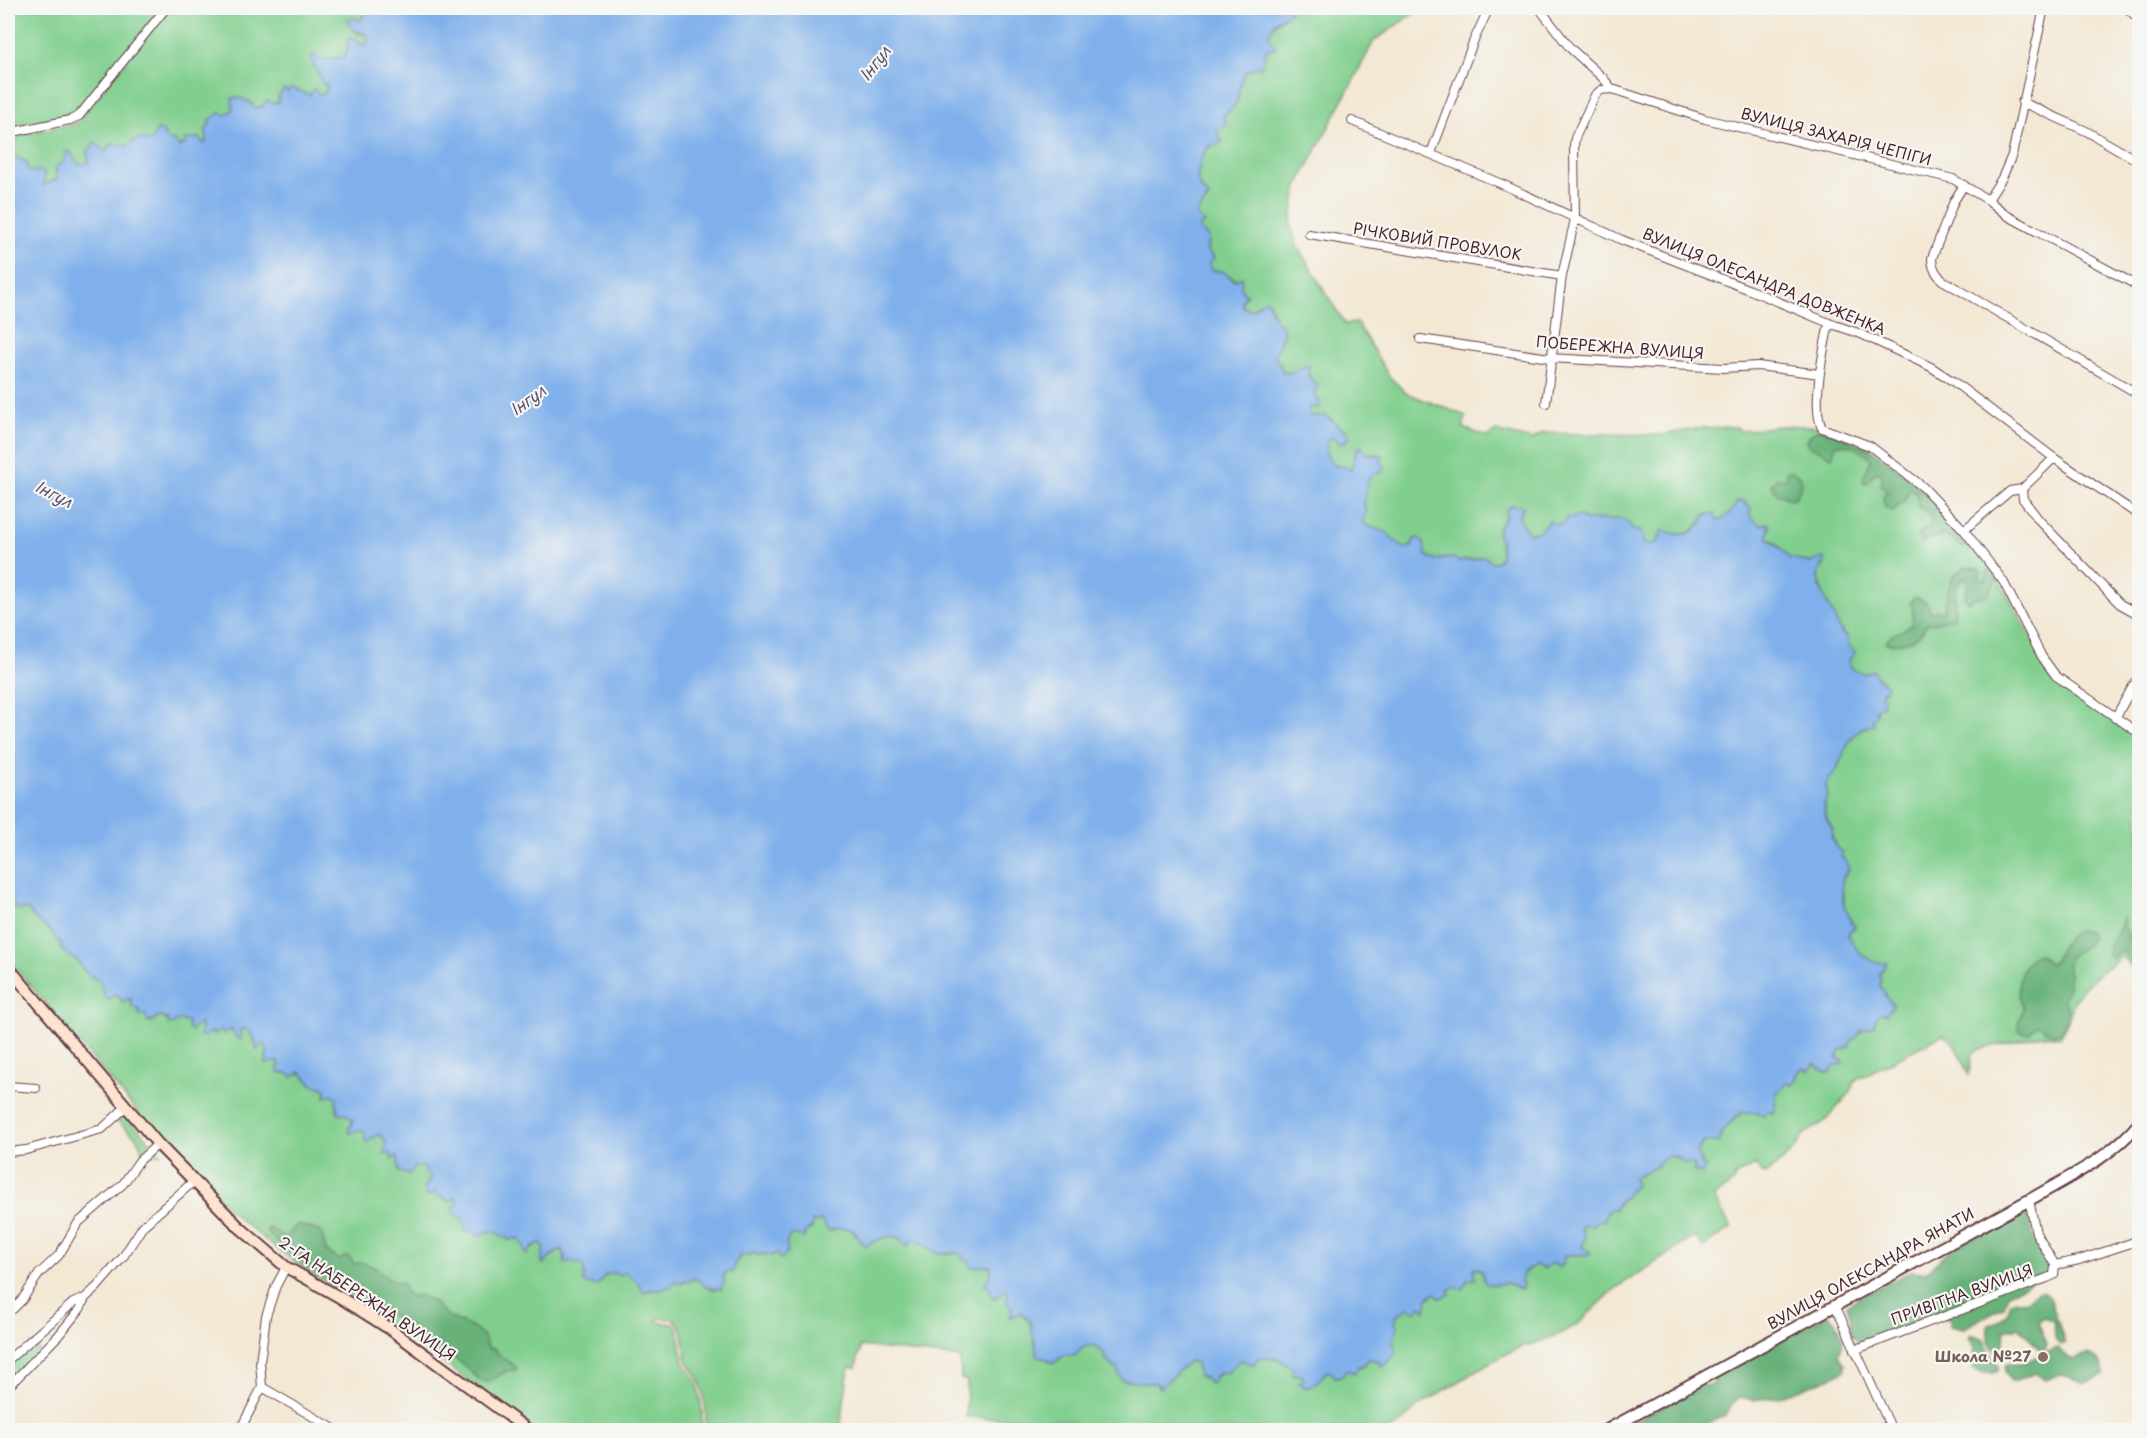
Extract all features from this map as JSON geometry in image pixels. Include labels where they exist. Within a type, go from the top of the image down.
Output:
[{"type":"main road","name":"2-ГА НАБЕРЕЖНА ВУЛИЦЯ","points":[[8,967],[158,1144],[238,1226],[286,1267],[390,1329],[528,1431]]},
{"type":"street","points":[[8,133],[79,116],[166,8]]},
{"type":"street","points":[[1431,153],[1474,40],[1489,8]]},
{"type":"street","name":"ВУЛИЦЯ ЗАХАРІЯ ЧЕПІГИ","points":[[1539,8],[1570,48],[1612,89],[1705,119],[1953,179],[1988,200],[2008,216],[2139,287]]},
{"type":"street","points":[[1988,200],[2002,178],[2012,155],[2044,8]]},
{"type":"street","points":[[2127,8],[2139,20]]},
{"type":"street","points":[[1546,403],[1562,276],[1575,219],[1573,153],[1575,138],[1595,95],[1601,90],[1612,89]]},
{"type":"street","points":[[2022,102],[2086,131],[2139,162]]},
{"type":"street","name":"ВУЛИЦЯ ОЛЕСАНДРА ДОВЖЕНКА","points":[[1352,121],[1431,153],[1622,240],[1861,334],[1931,367],[1954,381],[2054,458],[2139,516]]},
{"type":"street","points":[[1964,185],[1954,201],[1932,258],[1932,265],[1942,280],[2139,395]]},
{"type":"street","name":"РІЧКОВИЙ ПРОВУЛОК","points":[[1309,234],[1562,276]]},
{"type":"street","points":[[1829,323],[1820,374],[1819,420],[1822,428],[1862,442],[1883,454],[1923,487],[1964,530],[2003,581],[2051,670],[2067,685],[2139,734]]},
{"type":"street","name":"ПОБЕРЕЖНА ВУЛИЦЯ","points":[[1420,339],[1550,358],[1723,368],[1758,366],[1820,374]]},
{"type":"street","points":[[1964,530],[2010,491],[2022,489],[2054,458]]},
{"type":"street","points":[[2022,489],[2023,499],[2039,520],[2109,594],[2120,604],[2139,615]]},
{"type":"street","points":[[2115,718],[2139,674]]},
{"type":"street","points":[[8,1086],[36,1088]]},
{"type":"street","points":[[8,1152],[26,1150],[102,1129],[126,1107]]},
{"type":"street","name":"ВУЛИЦЯ ОЛЕКСАНДРА ЯНАТИ","points":[[1607,1431],[1626,1426],[1835,1305],[2029,1200],[2110,1152],[2139,1122]]},
{"type":"street","points":[[8,1304],[13,1309],[22,1300],[39,1274],[59,1255],[78,1223],[123,1184],[139,1161],[158,1144]]},
{"type":"street","points":[[8,1360],[73,1303],[85,1298],[97,1287],[116,1266],[143,1226],[194,1181]]},
{"type":"street","points":[[2029,1200],[2036,1233],[2055,1265]]},
{"type":"street","name":"ПРИВІТНА ВУЛИЦЯ","points":[[1854,1350],[2047,1278],[2054,1275],[2055,1265],[2079,1260],[2139,1240]]},
{"type":"street","points":[[240,1431],[262,1387],[260,1362],[266,1316],[276,1286],[286,1267]]},
{"type":"street","points":[[8,1387],[58,1336],[80,1309],[85,1298]]},
{"type":"street","points":[[1835,1305],[1892,1431]]},
{"type":"street","points":[[262,1387],[336,1431]]},
{"type":"green space","points":[[8,8],[160,8],[90,98],[77,110],[69,115],[8,129]]},
{"type":"green space","points":[[172,8],[368,8],[360,21],[355,18],[348,20],[357,33],[368,35],[367,47],[348,46],[344,57],[321,60],[328,85],[325,93],[255,108],[250,102],[210,124],[206,130],[207,141],[204,144],[199,138],[186,140],[185,144],[179,147],[167,140],[164,133],[155,135],[150,142],[133,141],[127,147],[113,144],[106,152],[98,146],[91,150],[89,162],[82,165],[73,159],[66,160],[56,180],[42,185],[42,178],[28,170],[26,161],[8,151],[8,137],[77,123],[158,21]]},
{"type":"green space","points":[[1291,8],[1422,8],[1374,41],[1297,187],[1291,225],[1297,246],[1345,324],[1357,323],[1389,376],[1406,393],[1466,416],[1463,428],[1488,437],[1496,431],[1532,440],[1543,433],[1661,435],[1700,428],[1737,427],[1740,431],[1779,426],[1817,426],[1870,448],[1936,502],[1992,568],[2055,678],[2067,689],[2139,736],[2139,978],[2122,956],[2084,988],[2072,1006],[2060,1037],[2042,1035],[1976,1050],[1972,1055],[1969,1075],[1953,1042],[1943,1035],[1855,1080],[1850,1093],[1823,1123],[1804,1134],[1795,1149],[1765,1175],[1761,1173],[1756,1164],[1735,1176],[1734,1182],[1714,1197],[1731,1228],[1703,1247],[1696,1236],[1616,1288],[1578,1324],[1559,1334],[1524,1345],[1489,1363],[1417,1407],[1397,1426],[1388,1430],[1073,1430],[1071,1421],[966,1417],[967,1380],[961,1379],[960,1358],[861,1346],[856,1368],[849,1367],[840,1430],[706,1430],[706,1410],[700,1380],[687,1361],[682,1330],[674,1319],[657,1318],[658,1322],[674,1324],[678,1329],[684,1363],[697,1381],[702,1410],[702,1430],[538,1430],[392,1325],[293,1261],[240,1220],[162,1141],[8,959],[8,923],[11,920],[8,913],[8,893],[13,907],[28,909],[62,944],[63,951],[78,962],[87,974],[100,981],[107,997],[115,994],[122,1002],[131,998],[131,1005],[139,1010],[139,1014],[146,1014],[150,1022],[160,1017],[173,1023],[181,1020],[201,1023],[201,1032],[215,1034],[220,1029],[222,1031],[231,1029],[235,1035],[242,1035],[240,1030],[242,1027],[250,1031],[258,1050],[262,1043],[265,1044],[266,1060],[278,1061],[280,1064],[278,1067],[290,1075],[301,1072],[311,1084],[326,1089],[325,1097],[332,1094],[337,1098],[338,1113],[345,1114],[353,1120],[349,1129],[364,1131],[365,1139],[380,1135],[386,1142],[385,1151],[391,1154],[391,1158],[397,1155],[398,1170],[408,1174],[414,1166],[423,1167],[431,1177],[425,1186],[438,1192],[446,1201],[456,1198],[459,1201],[453,1212],[463,1218],[465,1229],[481,1236],[487,1231],[519,1238],[524,1244],[525,1254],[541,1242],[545,1248],[542,1260],[546,1260],[562,1249],[567,1264],[572,1261],[581,1263],[585,1269],[584,1279],[601,1282],[605,1275],[616,1273],[621,1275],[624,1272],[643,1290],[660,1289],[668,1287],[675,1281],[682,1283],[684,1280],[694,1278],[702,1285],[721,1289],[723,1276],[727,1272],[733,1272],[734,1265],[741,1255],[750,1255],[753,1251],[757,1255],[788,1253],[789,1237],[794,1234],[803,1237],[804,1233],[812,1228],[814,1221],[818,1223],[821,1220],[830,1231],[839,1228],[849,1229],[865,1246],[890,1236],[906,1243],[915,1240],[945,1255],[958,1253],[963,1260],[969,1261],[972,1267],[989,1266],[991,1274],[987,1281],[991,1289],[989,1291],[995,1298],[1004,1289],[1008,1291],[1007,1300],[1013,1309],[1010,1316],[1021,1312],[1029,1320],[1038,1345],[1038,1354],[1053,1363],[1065,1355],[1074,1356],[1084,1347],[1092,1345],[1105,1354],[1106,1360],[1116,1368],[1122,1380],[1157,1383],[1158,1387],[1172,1378],[1187,1361],[1196,1363],[1200,1375],[1208,1379],[1209,1383],[1213,1382],[1220,1372],[1240,1360],[1254,1364],[1259,1357],[1278,1359],[1293,1368],[1293,1375],[1304,1377],[1302,1384],[1304,1388],[1314,1384],[1327,1371],[1333,1373],[1335,1377],[1342,1376],[1344,1370],[1363,1366],[1369,1359],[1379,1361],[1383,1366],[1389,1361],[1392,1339],[1398,1327],[1394,1322],[1395,1319],[1404,1309],[1408,1307],[1415,1312],[1421,1306],[1425,1310],[1428,1297],[1434,1293],[1441,1298],[1450,1294],[1449,1290],[1452,1288],[1463,1289],[1468,1279],[1474,1279],[1474,1267],[1482,1271],[1485,1283],[1493,1285],[1506,1283],[1521,1289],[1522,1276],[1536,1265],[1546,1267],[1551,1262],[1559,1267],[1563,1264],[1564,1256],[1589,1254],[1589,1251],[1582,1247],[1584,1242],[1582,1225],[1594,1225],[1598,1220],[1602,1220],[1607,1212],[1615,1209],[1635,1182],[1633,1179],[1635,1176],[1654,1168],[1667,1155],[1694,1164],[1694,1171],[1705,1167],[1697,1156],[1704,1142],[1720,1133],[1742,1112],[1758,1112],[1763,1116],[1768,1111],[1774,1114],[1776,1094],[1787,1082],[1797,1081],[1798,1071],[1805,1068],[1808,1070],[1815,1063],[1825,1072],[1830,1073],[1833,1067],[1839,1064],[1840,1053],[1849,1046],[1850,1040],[1874,1022],[1877,1015],[1882,1012],[1886,1014],[1891,1006],[1880,986],[1879,975],[1886,963],[1861,955],[1848,936],[1855,927],[1844,906],[1841,881],[1849,869],[1835,844],[1832,827],[1826,817],[1825,806],[1826,784],[1836,770],[1853,736],[1858,731],[1874,724],[1872,719],[1876,714],[1876,708],[1882,705],[1881,694],[1886,688],[1883,682],[1871,672],[1864,674],[1852,670],[1849,664],[1851,649],[1824,598],[1818,573],[1824,565],[1821,558],[1809,562],[1789,558],[1775,542],[1768,538],[1767,533],[1770,528],[1767,523],[1760,525],[1750,517],[1748,506],[1744,501],[1738,501],[1731,513],[1720,521],[1716,520],[1713,514],[1707,514],[1697,527],[1688,533],[1661,532],[1658,542],[1649,545],[1643,543],[1640,533],[1631,529],[1628,522],[1618,518],[1610,521],[1595,519],[1587,521],[1578,516],[1566,518],[1564,523],[1545,526],[1539,532],[1529,533],[1521,523],[1519,515],[1522,512],[1517,507],[1511,506],[1497,531],[1501,557],[1496,562],[1482,557],[1458,561],[1447,558],[1434,560],[1424,553],[1424,543],[1412,543],[1410,548],[1404,549],[1379,530],[1369,528],[1362,521],[1367,483],[1372,475],[1380,473],[1382,455],[1356,452],[1353,468],[1349,470],[1336,466],[1328,460],[1326,445],[1330,438],[1334,438],[1341,444],[1346,441],[1346,430],[1328,418],[1311,417],[1309,408],[1317,408],[1314,393],[1317,385],[1308,375],[1309,365],[1304,365],[1294,372],[1282,371],[1280,363],[1275,358],[1283,329],[1282,324],[1276,322],[1269,301],[1258,304],[1251,310],[1243,307],[1242,302],[1246,294],[1241,288],[1241,277],[1238,280],[1221,271],[1211,270],[1208,266],[1213,256],[1207,251],[1208,241],[1199,229],[1203,222],[1195,215],[1208,200],[1198,179],[1200,162],[1209,147],[1213,145],[1218,134],[1217,130],[1223,126],[1224,114],[1237,103],[1245,72],[1259,64],[1267,49],[1273,49],[1273,43],[1268,36],[1277,22]]},
{"type":"green space","points":[[1824,430],[1862,445],[1895,466],[1947,518],[1967,544],[1965,547],[1944,536],[1922,542],[1917,536],[1931,524],[1932,518],[1929,513],[1918,507],[1914,491],[1909,491],[1903,503],[1899,504],[1893,512],[1885,507],[1883,496],[1887,491],[1881,485],[1881,473],[1879,471],[1874,473],[1867,483],[1863,482],[1871,459],[1860,450],[1846,445],[1836,444],[1832,457],[1808,445],[1807,440],[1811,434]]},
{"type":"green space","points":[[1791,470],[1801,478],[1802,484],[1796,497],[1789,499],[1777,493],[1771,485],[1777,478],[1787,477],[1786,472]]},
{"type":"green space","points":[[1966,567],[1981,570],[1982,581],[1986,579],[1988,571],[1991,571],[1996,579],[1988,594],[1967,601],[1964,597],[1968,581],[1964,577],[1955,592],[1954,618],[1927,624],[1918,636],[1909,641],[1886,643],[1890,636],[1905,630],[1912,624],[1913,609],[1910,602],[1915,597],[1928,604],[1931,613],[1937,610],[1942,613],[1951,581],[1959,571]]},
{"type":"green space","points":[[2123,918],[2127,933],[2138,953],[2137,966],[2132,965],[2124,952],[2120,952],[2113,958],[2107,952],[2110,943],[2119,931]]},
{"type":"green space","points":[[2080,930],[2087,931],[2092,937],[2088,944],[2075,952],[2068,962],[2069,982],[2064,1000],[2069,1013],[2060,1033],[2054,1034],[2036,1025],[2030,1033],[2019,1031],[2018,1023],[2023,1008],[2019,996],[2019,982],[2025,965],[2038,954],[2051,964],[2066,940]]},
{"type":"green space","points":[[124,1114],[161,1154],[150,1154],[142,1163],[142,1149],[136,1137],[118,1122],[119,1117]]},
{"type":"green space","points":[[2024,1210],[2029,1217],[2034,1240],[2050,1266],[2045,1275],[2008,1294],[2004,1306],[1963,1329],[1950,1326],[1950,1318],[1922,1319],[1901,1330],[1891,1329],[1868,1342],[1863,1343],[1855,1339],[1849,1325],[1851,1318],[1847,1305],[1849,1303],[1911,1271],[1929,1270],[1947,1252],[2006,1223]]},
{"type":"green space","points":[[297,1224],[319,1231],[322,1234],[326,1251],[340,1260],[346,1256],[354,1264],[361,1262],[377,1268],[391,1280],[402,1283],[405,1291],[411,1297],[417,1295],[432,1301],[449,1317],[473,1328],[484,1337],[488,1348],[495,1349],[500,1356],[516,1367],[516,1370],[508,1370],[489,1382],[481,1381],[417,1330],[345,1287],[336,1276],[324,1276],[300,1261],[267,1233],[268,1228],[286,1237]]},
{"type":"green space","points":[[2042,1291],[2050,1298],[2065,1343],[2061,1345],[2058,1343],[2053,1321],[2044,1317],[2039,1321],[2047,1344],[2045,1350],[2039,1349],[2019,1327],[2005,1330],[2000,1351],[1996,1352],[1988,1339],[1989,1324],[1999,1321],[2007,1313],[2011,1302],[2028,1300],[2037,1292]]},
{"type":"green space","points":[[1827,1315],[1835,1322],[1842,1336],[1843,1342],[1839,1355],[1845,1365],[1844,1372],[1780,1397],[1753,1400],[1740,1397],[1733,1403],[1726,1415],[1694,1430],[1637,1430],[1631,1426],[1635,1421],[1682,1395],[1687,1396],[1701,1385],[1712,1386],[1715,1376]]},
{"type":"green space","points":[[1971,1334],[1984,1339],[1989,1352],[1999,1366],[1998,1371],[1985,1373],[1972,1368],[1975,1348],[1969,1337]]},
{"type":"green space","points":[[33,1343],[39,1351],[8,1383],[8,1363]]},
{"type":"green space","points":[[2058,1348],[2074,1360],[2087,1354],[2094,1356],[2101,1364],[2104,1375],[2085,1383],[2060,1374],[2046,1380],[2035,1373],[2014,1382],[2005,1372],[2005,1366],[2008,1363],[2020,1364]]},
{"type":"water","name":"Інгул","points":[[368,8],[1291,8],[1289,13],[1276,21],[1269,34],[1270,41],[1275,44],[1276,48],[1267,49],[1261,68],[1258,66],[1245,72],[1237,103],[1223,116],[1227,125],[1217,130],[1222,142],[1209,146],[1204,154],[1198,180],[1200,187],[1209,197],[1196,215],[1205,223],[1199,229],[1208,237],[1207,251],[1214,258],[1209,264],[1211,270],[1224,272],[1234,280],[1242,278],[1241,288],[1246,294],[1242,302],[1243,307],[1251,310],[1266,299],[1276,322],[1282,324],[1283,333],[1275,358],[1280,363],[1282,371],[1292,372],[1309,365],[1308,375],[1318,386],[1314,393],[1320,402],[1319,407],[1309,408],[1311,416],[1326,416],[1348,433],[1349,438],[1341,444],[1334,438],[1330,438],[1326,450],[1329,460],[1335,466],[1344,466],[1351,470],[1357,449],[1361,446],[1367,454],[1383,457],[1382,472],[1372,475],[1367,483],[1363,504],[1367,510],[1362,522],[1369,527],[1383,531],[1404,548],[1412,547],[1414,539],[1417,538],[1424,543],[1426,555],[1434,560],[1454,558],[1458,561],[1471,560],[1484,556],[1491,562],[1496,562],[1501,557],[1497,531],[1506,516],[1505,510],[1513,505],[1524,507],[1519,515],[1521,523],[1529,533],[1539,532],[1549,521],[1557,525],[1564,523],[1567,517],[1580,516],[1586,521],[1595,519],[1611,521],[1619,518],[1628,522],[1631,529],[1642,532],[1643,543],[1649,545],[1658,542],[1663,530],[1676,534],[1694,531],[1705,515],[1715,514],[1716,520],[1720,521],[1731,512],[1737,502],[1744,501],[1745,505],[1751,507],[1749,515],[1760,525],[1769,524],[1768,538],[1789,558],[1809,563],[1821,558],[1826,559],[1818,574],[1819,582],[1842,634],[1847,636],[1849,646],[1855,652],[1849,661],[1851,666],[1854,670],[1864,674],[1873,670],[1877,678],[1887,686],[1881,694],[1882,705],[1876,708],[1876,715],[1872,719],[1874,725],[1866,726],[1854,735],[1836,771],[1826,784],[1828,797],[1824,809],[1833,829],[1833,842],[1842,852],[1841,857],[1849,869],[1843,877],[1842,891],[1844,906],[1851,923],[1856,926],[1848,935],[1859,952],[1874,962],[1887,963],[1879,975],[1880,986],[1894,1005],[1886,1014],[1882,1012],[1877,1017],[1873,1027],[1861,1030],[1856,1038],[1851,1040],[1850,1046],[1841,1051],[1837,1058],[1844,1061],[1843,1064],[1835,1066],[1830,1073],[1825,1072],[1815,1063],[1809,1071],[1805,1068],[1801,1069],[1795,1083],[1792,1085],[1787,1082],[1776,1094],[1775,1113],[1768,1111],[1763,1116],[1758,1112],[1742,1112],[1722,1131],[1720,1142],[1704,1142],[1699,1148],[1698,1156],[1702,1159],[1700,1163],[1705,1167],[1702,1174],[1695,1172],[1694,1164],[1683,1163],[1675,1156],[1671,1156],[1647,1172],[1640,1173],[1640,1176],[1635,1176],[1633,1179],[1635,1187],[1628,1191],[1615,1209],[1607,1212],[1604,1221],[1598,1220],[1594,1225],[1582,1225],[1585,1237],[1582,1247],[1590,1254],[1564,1256],[1563,1264],[1559,1267],[1551,1263],[1544,1269],[1536,1265],[1524,1272],[1521,1289],[1506,1283],[1493,1285],[1485,1283],[1482,1271],[1474,1267],[1475,1279],[1468,1279],[1463,1289],[1455,1287],[1449,1290],[1450,1294],[1441,1298],[1434,1293],[1428,1297],[1426,1310],[1421,1306],[1415,1312],[1406,1308],[1404,1312],[1398,1314],[1395,1322],[1398,1327],[1393,1342],[1397,1353],[1383,1366],[1379,1361],[1369,1359],[1364,1365],[1358,1366],[1355,1373],[1346,1370],[1342,1376],[1335,1377],[1333,1373],[1327,1371],[1307,1388],[1299,1383],[1304,1379],[1302,1375],[1292,1374],[1293,1368],[1278,1359],[1259,1357],[1254,1364],[1240,1360],[1229,1372],[1217,1375],[1210,1384],[1208,1379],[1199,1376],[1196,1363],[1189,1361],[1160,1388],[1157,1383],[1122,1380],[1116,1368],[1105,1359],[1105,1354],[1092,1345],[1084,1347],[1074,1356],[1065,1355],[1053,1363],[1037,1357],[1031,1323],[1021,1312],[1011,1317],[1012,1307],[1006,1302],[1007,1289],[993,1298],[989,1291],[991,1288],[984,1284],[991,1274],[989,1266],[971,1267],[969,1261],[964,1261],[958,1253],[936,1253],[922,1243],[912,1240],[907,1247],[904,1241],[894,1236],[882,1238],[865,1246],[854,1231],[843,1228],[828,1231],[821,1220],[818,1223],[812,1221],[813,1226],[804,1233],[805,1238],[794,1234],[789,1237],[787,1253],[780,1259],[777,1253],[771,1256],[756,1255],[753,1251],[751,1255],[741,1255],[734,1265],[734,1271],[727,1272],[723,1276],[725,1282],[721,1289],[702,1285],[694,1278],[680,1283],[675,1281],[671,1287],[662,1290],[651,1289],[644,1293],[637,1282],[624,1272],[621,1275],[616,1273],[605,1275],[597,1286],[584,1283],[583,1266],[581,1263],[576,1264],[572,1261],[564,1263],[565,1256],[562,1249],[553,1254],[544,1264],[542,1263],[544,1248],[541,1243],[533,1246],[527,1255],[524,1244],[520,1243],[519,1238],[510,1240],[492,1232],[477,1236],[472,1231],[465,1232],[463,1218],[459,1218],[452,1209],[458,1204],[456,1198],[448,1201],[443,1196],[438,1198],[437,1192],[428,1196],[425,1193],[425,1187],[431,1178],[423,1167],[414,1167],[410,1174],[399,1172],[397,1156],[392,1159],[390,1152],[384,1155],[386,1142],[380,1135],[366,1143],[364,1131],[350,1133],[353,1120],[345,1114],[338,1113],[337,1098],[332,1094],[326,1097],[326,1089],[312,1084],[301,1072],[292,1077],[288,1073],[277,1071],[280,1064],[278,1061],[266,1064],[265,1044],[262,1043],[258,1050],[256,1049],[254,1039],[248,1030],[242,1028],[240,1030],[241,1039],[237,1038],[231,1029],[224,1034],[220,1029],[215,1034],[211,1032],[204,1037],[201,1036],[201,1023],[191,1030],[188,1028],[188,1021],[181,1020],[168,1025],[168,1019],[160,1017],[148,1022],[146,1015],[140,1016],[139,1010],[132,1007],[131,998],[122,1002],[115,994],[109,1000],[104,994],[100,981],[87,974],[78,962],[61,949],[62,944],[28,909],[16,909],[8,893],[8,151],[26,161],[28,170],[35,172],[40,170],[45,174],[43,185],[56,180],[56,167],[65,160],[66,151],[71,152],[74,159],[81,165],[89,162],[87,153],[95,142],[106,152],[108,147],[114,144],[127,146],[138,138],[150,141],[158,129],[164,133],[167,140],[175,141],[179,147],[185,144],[185,140],[199,138],[204,144],[207,140],[206,129],[210,124],[208,121],[221,112],[225,115],[233,110],[232,98],[245,100],[255,108],[262,107],[267,100],[271,103],[279,102],[278,97],[284,89],[288,91],[292,88],[310,95],[314,89],[319,94],[325,93],[328,85],[323,84],[312,61],[312,56],[315,55],[321,60],[344,57],[348,46],[347,40],[351,37],[367,47],[368,35],[352,29],[347,19],[355,18],[360,21]]},
{"type":"place","name":"Школа №27","points":[[2043,1357]]}]
